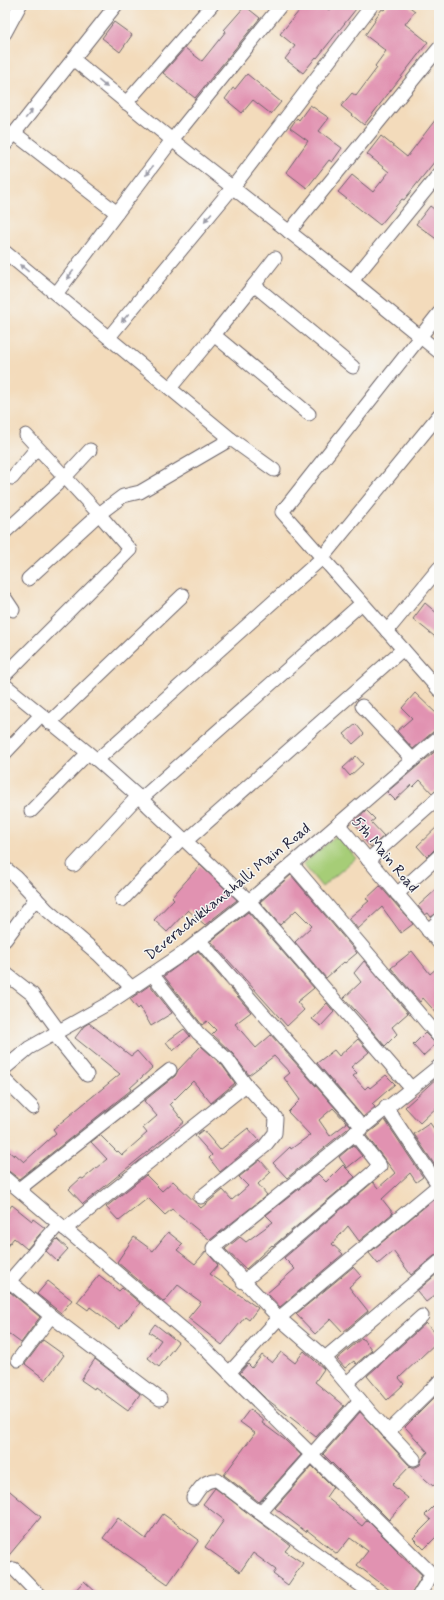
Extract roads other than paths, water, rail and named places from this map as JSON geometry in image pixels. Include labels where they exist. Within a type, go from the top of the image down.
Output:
[{"type":"street","points":[[5,33],[20,5]]},
{"type":"street","points":[[5,145],[116,5]]},
{"type":"street","points":[[126,103],[212,5]]},
{"type":"street","points":[[108,337],[232,187],[372,5]]},
{"type":"street","points":[[56,294],[172,140],[276,7]]},
{"type":"street","points":[[289,232],[439,48]]},
{"type":"street","points":[[73,59],[172,140],[352,281],[439,352]]},
{"type":"street","points":[[14,133],[117,213]]},
{"type":"street","points":[[352,281],[439,174]]},
{"type":"street","points":[[5,252],[231,439],[274,470]]},
{"type":"street","points":[[170,388],[254,286],[275,258]]},
{"type":"street","points":[[254,286],[353,367]]},
{"type":"street","points":[[439,313],[282,512],[439,690]]},
{"type":"street","points":[[214,334],[310,414]]},
{"type":"street","points":[[31,810],[322,558],[439,415]]},
{"type":"street","points":[[5,675],[130,550],[26,435]]},
{"type":"street","points":[[28,579],[99,514],[122,496],[140,492],[231,439]]},
{"type":"street","points":[[12,478],[37,448]]},
{"type":"street","points":[[5,532],[65,477],[90,450]]},
{"type":"street","points":[[387,631],[439,568]]},
{"type":"street","points":[[5,753],[45,719],[183,594]]},
{"type":"street","points":[[5,598],[13,610]]},
{"type":"street","points":[[74,865],[139,798],[362,603]]},
{"type":"street","points":[[122,900],[184,839],[403,649]]},
{"type":"street","points":[[5,685],[139,798],[249,900],[411,1088]]},
{"type":"street","points":[[362,706],[413,760]]},
{"type":"street","name":"Deverachikkanahalli Main Road","points":[[5,1068],[29,1048],[109,1003],[182,954],[292,864],[439,737]]},
{"type":"street","points":[[368,860],[439,797]]},
{"type":"street","name":"5th Main Road","points":[[338,824],[439,943]]},
{"type":"street","points":[[397,894],[439,856]]},
{"type":"street","points":[[292,864],[439,1037]]},
{"type":"street","points":[[5,868],[16,877],[47,910],[98,954],[132,988]]},
{"type":"street","points":[[5,940],[36,898]]},
{"type":"street","points":[[428,931],[439,920]]},
{"type":"street","points":[[199,940],[358,1130],[380,1166],[243,1282]]},
{"type":"street","points":[[5,973],[32,994],[57,1033],[87,1075]]},
{"type":"street","points":[[152,974],[198,1033],[228,1060],[246,1085],[276,1118],[275,1133],[264,1147],[201,1197]]},
{"type":"street","points":[[414,1459],[388,1432],[325,1358],[279,1318],[243,1282],[213,1248],[386,1107],[439,1066]]},
{"type":"street","points":[[18,1189],[170,1070]]},
{"type":"street","points":[[5,1080],[33,1108]]},
{"type":"street","points":[[160,1399],[7,1283],[62,1226],[246,1085]]},
{"type":"street","points":[[229,1373],[279,1318],[439,1185],[386,1107]]},
{"type":"street","points":[[5,1178],[196,1340],[432,1574],[419,1595]]},
{"type":"street","points":[[325,1358],[439,1262]]},
{"type":"street","points":[[18,1360],[51,1316]]},
{"type":"street","points":[[347,1384],[422,1316]]},
{"type":"street","points":[[388,1432],[439,1382]]},
{"type":"street","points":[[260,1513],[360,1400]]},
{"type":"street","points":[[193,1498],[202,1486],[210,1480],[217,1480],[260,1513],[374,1595]]},
{"type":"street","points":[[14,1569],[39,1595]]}]
